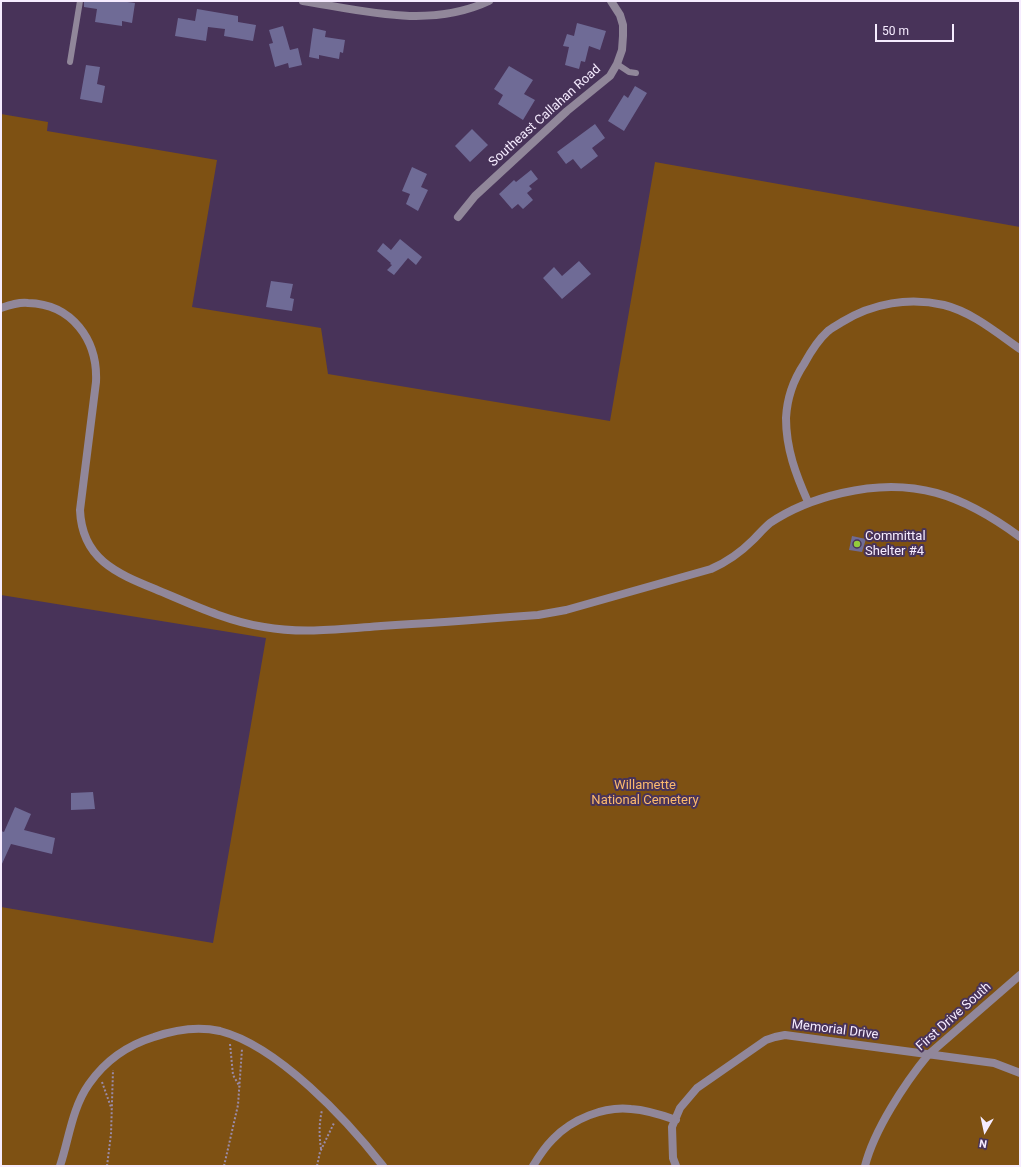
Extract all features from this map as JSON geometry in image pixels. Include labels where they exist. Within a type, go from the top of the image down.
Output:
[{"type":"street","points":[[303,1],[387,14],[431,16],[457,12],[490,1]]},
{"type":"street","name":"Southeast Callahan Road","points":[[458,217],[475,196],[567,111],[610,76],[617,64],[622,50],[623,36],[623,25],[620,15],[611,1]]},
{"type":"street","points":[[808,502],[794,469],[787,441],[786,416],[790,395],[798,374],[810,353],[828,331],[849,318],[866,310],[886,304],[907,301],[925,302],[946,305],[963,312],[980,321],[1020,349]]},
{"type":"street","points":[[1,308],[27,302],[60,311],[71,318],[80,327],[92,349],[95,360],[96,382],[80,510],[81,525],[87,541],[97,557],[110,568],[125,577],[219,615],[248,624],[282,630],[321,630],[538,615],[559,612],[711,569],[734,557],[769,524],[808,502],[860,488],[890,486],[914,488],[944,495],[965,503],[988,515],[1020,537]]},
{"type":"street","name":"First Drive South","points":[[866,1166],[869,1151],[886,1116],[917,1068],[928,1054],[1020,975]]},
{"type":"street","points":[[60,1166],[78,1103],[88,1084],[99,1071],[112,1059],[138,1042],[181,1030],[202,1029],[219,1031],[242,1039],[283,1065],[338,1114],[384,1166]]},
{"type":"street","name":"Memorial Drive","points":[[676,1166],[673,1158],[672,1127],[680,1108],[697,1088],[766,1040],[775,1037],[785,1035],[994,1063],[1020,1073]]},
{"type":"street","points":[[533,1166],[545,1147],[564,1129],[578,1121],[606,1110],[631,1109],[645,1111],[676,1120]]},
{"type":"lane","points":[[70,62],[80,1]]},
{"type":"lane","points":[[617,64],[629,72],[636,73]]},
{"type":"path","points":[[229,1034],[233,1075],[240,1087]]},
{"type":"path","points":[[224,1166],[238,1105],[242,1039]]},
{"type":"path","points":[[107,1166],[111,1134],[114,1074],[112,1059]]},
{"type":"path","points":[[99,1071],[112,1111]]},
{"type":"path","points":[[321,1150],[319,1133],[324,1101]]},
{"type":"path","points":[[317,1166],[321,1150],[338,1114]]},
{"type":"green space","name":"Willamette National Cemetery","points":[[1,114],[48,122],[47,131],[217,160],[192,307],[321,328],[328,374],[610,421],[655,162],[1020,227],[1020,1166],[1,1166],[1,907],[213,943],[266,638],[1,595]]},
{"type":"building","points":[[84,1],[120,1],[135,3],[132,23],[122,21],[122,26],[95,22],[97,9],[84,7]]},
{"type":"building","points":[[197,9],[238,16],[238,22],[256,25],[253,41],[224,36],[225,29],[208,27],[206,41],[175,36],[178,18],[195,21]]},
{"type":"building","points":[[577,23],[606,31],[600,50],[589,46],[585,62],[581,61],[579,69],[565,65],[569,47],[563,46],[567,34],[574,36]]},
{"type":"building","points":[[283,26],[290,50],[298,48],[302,65],[289,68],[288,63],[275,67],[269,44],[273,43],[269,30]]},
{"type":"building","points":[[313,28],[326,31],[325,37],[345,40],[343,53],[340,52],[339,59],[319,55],[319,59],[309,57]]},
{"type":"building","points":[[86,65],[100,67],[97,84],[105,86],[102,103],[80,99]]},
{"type":"building","points":[[509,66],[533,80],[524,94],[535,100],[523,120],[498,104],[503,95],[494,89]]},
{"type":"building","points":[[635,86],[647,93],[624,131],[608,121],[624,95],[628,98]]},
{"type":"building","points":[[595,124],[605,138],[592,148],[598,156],[581,169],[573,159],[566,164],[557,152]]},
{"type":"building","points":[[472,129],[488,145],[470,162],[455,146]]},
{"type":"building","points":[[412,167],[427,174],[421,187],[428,190],[418,211],[406,204],[410,194],[402,191]]},
{"type":"building","points":[[531,170],[538,179],[529,186],[532,189],[527,193],[533,200],[523,209],[518,204],[512,209],[499,194],[514,180],[516,182]]},
{"type":"building","points":[[400,239],[422,257],[416,265],[408,258],[394,275],[387,270],[392,265],[390,264],[391,263],[377,251],[383,243],[391,250]]},
{"type":"building","points":[[579,261],[591,274],[562,299],[543,278],[554,267],[562,276]]},
{"type":"building","points":[[271,281],[293,284],[290,298],[294,299],[292,311],[266,307]]},
{"type":"building","name":"Committal Shelter #4","points":[[852,536],[866,539],[862,552],[849,550]]},
{"type":"building","points":[[93,792],[95,809],[71,810],[71,793]]},
{"type":"building","points":[[15,807],[31,814],[24,830],[55,838],[52,854],[11,844],[1,866],[1,831],[4,832]]},
{"type":"place","name":"Committal Shelter #4","points":[[857,544]]}]
